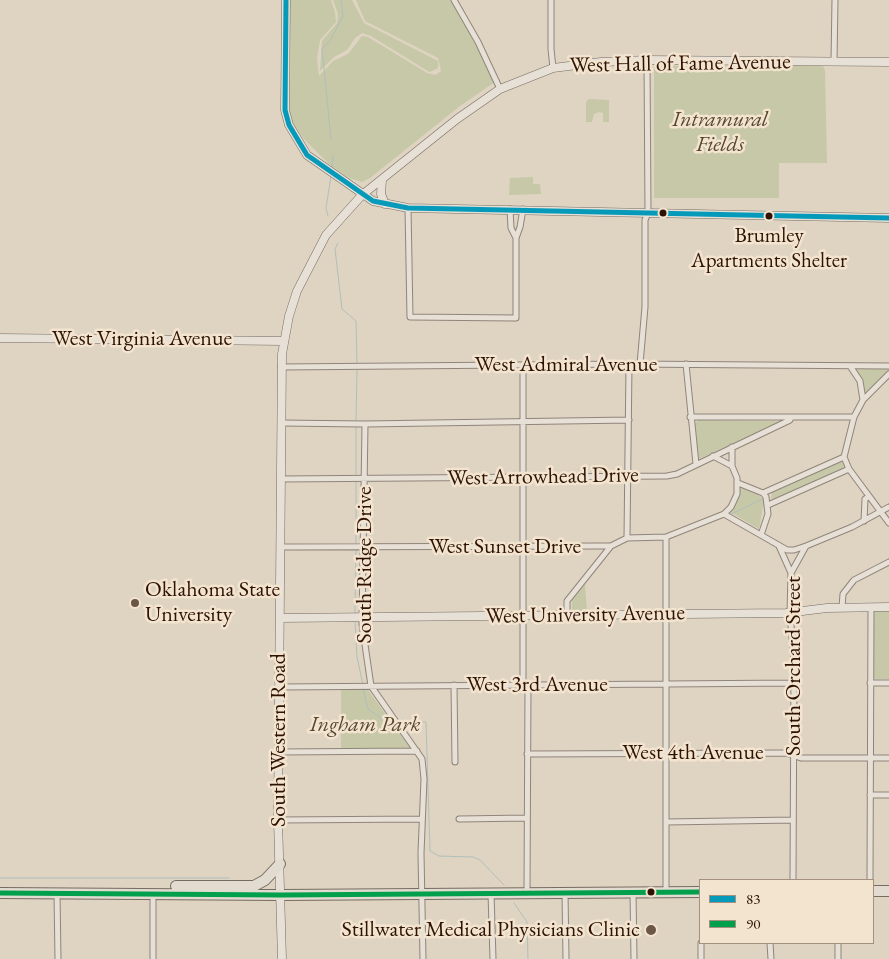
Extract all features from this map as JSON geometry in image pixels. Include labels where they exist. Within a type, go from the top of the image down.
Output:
[{"type":"highway","points":[[103,893],[151,886],[254,886],[265,880],[280,864]]},
{"type":"highway","points":[[874,891],[889,891]]},
{"type":"highway","points":[[0,893],[152,892],[281,895],[699,892]]},
{"type":"main road","points":[[286,0],[285,110],[289,125],[298,143],[307,155],[362,195],[385,204],[408,208],[889,218]]},
{"type":"main road","name":"West Hall of Fame Avenue","points":[[284,342],[297,291],[318,248],[338,222],[362,195],[437,134],[500,89],[553,68],[592,62],[647,60],[889,62]]},
{"type":"main road","points":[[382,180],[381,194],[385,204]]},
{"type":"main road","name":"West Virginia Avenue","points":[[0,338],[284,342]]},
{"type":"main road","name":"South Western Road","points":[[282,959],[278,820],[281,367],[284,342]]},
{"type":"main road","name":"West University Avenue","points":[[280,618],[790,613],[842,607],[889,607]]},
{"type":"street","points":[[454,0],[478,42],[500,89]]},
{"type":"street","points":[[551,0],[553,68]]},
{"type":"street","points":[[834,62],[835,0]]},
{"type":"street","points":[[640,364],[645,307],[645,229],[648,213],[647,60]]},
{"type":"street","points":[[408,208],[410,317],[516,318],[516,238],[520,228],[523,209]]},
{"type":"street","points":[[510,209],[511,228],[516,238]]},
{"type":"street","points":[[628,538],[629,364]]},
{"type":"street","name":"West Admiral Avenue","points":[[281,367],[629,364],[889,366]]},
{"type":"street","points":[[686,364],[696,464]]},
{"type":"street","points":[[523,365],[522,546],[527,754],[527,892]]},
{"type":"street","points":[[850,366],[860,381],[863,400]]},
{"type":"street","points":[[889,375],[863,400],[854,417],[844,457],[849,469],[868,497],[889,523]]},
{"type":"street","points":[[690,417],[854,417]]},
{"type":"street","name":"West Arrowhead Drive","points":[[281,479],[667,476],[790,420],[791,417]]},
{"type":"street","points":[[281,422],[359,424],[629,420]]},
{"type":"street","name":"South Ridge Drive","points":[[359,424],[359,479],[364,547],[357,618],[371,686],[422,759],[424,779],[422,819],[423,959]]},
{"type":"street","points":[[732,447],[732,466],[738,483],[737,494],[731,507],[724,514],[761,534],[778,546],[794,550],[806,546]]},
{"type":"street","points":[[713,456],[732,466]]},
{"type":"street","points":[[763,493],[844,457]]},
{"type":"street","points":[[768,505],[849,469]]},
{"type":"street","points":[[738,483],[763,493],[768,505],[768,514],[761,534]]},
{"type":"street","points":[[864,521],[865,498],[868,497]]},
{"type":"street","name":"South Orchard Street","points":[[793,879],[794,683],[790,613],[791,573],[806,546],[864,521],[889,506]]},
{"type":"street","name":"West Sunset Drive","points":[[280,547],[611,546],[628,538],[666,537],[724,514]]},
{"type":"street","points":[[666,537],[666,892]]},
{"type":"street","points":[[567,616],[568,601],[611,546]]},
{"type":"street","points":[[778,546],[791,573]]},
{"type":"street","points":[[842,607],[843,594],[854,580],[889,562]]},
{"type":"street","points":[[870,879],[871,607]]},
{"type":"street","name":"West 3rd Avenue","points":[[280,687],[794,683]]},
{"type":"street","points":[[870,683],[889,683]]},
{"type":"street","points":[[454,685],[455,762]]},
{"type":"street","points":[[279,752],[418,751]]},
{"type":"street","name":"West 4th Avenue","points":[[527,754],[793,754],[801,758],[889,758]]},
{"type":"street","points":[[870,795],[889,795]]},
{"type":"street","points":[[459,819],[527,818]]},
{"type":"street","points":[[278,820],[422,819]]},
{"type":"street","points":[[666,822],[793,820]]},
{"type":"street","points":[[152,892],[153,959]]},
{"type":"street","points":[[565,892],[566,959]]},
{"type":"street","points":[[633,892],[634,959]]},
{"type":"street","points":[[57,893],[58,959]]},
{"type":"street","points":[[490,893],[493,959]]},
{"type":"street","points":[[701,944],[701,959]]},
{"type":"street","points":[[770,944],[770,959]]},
{"type":"street","points":[[838,944],[838,959]]},
{"type":"green space","points":[[290,0],[331,0],[336,22],[320,40],[317,58],[319,76],[333,61],[348,54],[362,36],[368,37],[427,73],[436,75],[441,71],[438,58],[365,21],[356,0],[450,0],[460,14],[495,82],[460,106],[370,178],[362,182],[349,178],[329,164],[303,138],[292,122],[289,108]]},
{"type":"green space","points":[[333,0],[352,0],[364,23],[438,61],[438,68],[430,72],[371,36],[362,33],[355,38],[347,50],[334,57],[320,71],[322,41],[337,23],[338,14]]},
{"type":"green space","name":"Intramural Fields","points":[[654,66],[823,66],[825,71],[827,163],[779,163],[779,198],[654,198]]},
{"type":"green space","points":[[587,100],[609,100],[609,122],[603,122],[603,113],[599,112],[594,114],[592,122],[586,122],[586,104]]},
{"type":"green space","points":[[533,177],[533,184],[540,184],[541,194],[509,195],[510,178]]},
{"type":"green space","points":[[850,366],[889,366],[889,374],[863,400],[862,389]]},
{"type":"green space","points":[[698,420],[781,422],[699,459],[693,426]]},
{"type":"green space","points":[[840,461],[844,462],[844,469],[774,500],[771,498],[772,492]]},
{"type":"green space","points":[[739,486],[758,494],[764,501],[759,529],[730,512]]},
{"type":"green space","points":[[585,584],[587,611],[572,610],[572,600]]},
{"type":"green space","points":[[889,610],[889,679],[876,679],[873,677],[874,611]]},
{"type":"green space","name":"Ingham Park","points":[[341,689],[368,690],[411,749],[341,749]]},
{"type":"waterway","points":[[331,140],[322,48],[330,41],[343,16],[341,0]]},
{"type":"waterway","points":[[332,167],[333,155]]},
{"type":"waterway","points":[[328,216],[326,208],[331,176]]},
{"type":"waterway","points":[[338,243],[335,249],[342,309],[356,321],[357,366]]},
{"type":"waterway","points":[[356,423],[357,370]]},
{"type":"waterway","points":[[356,427],[356,476]]},
{"type":"waterway","points":[[356,480],[356,546]]},
{"type":"waterway","points":[[729,515],[763,499]]},
{"type":"waterway","points":[[355,613],[356,550]]},
{"type":"waterway","points":[[355,620],[357,657],[363,685]]},
{"type":"waterway","points":[[363,689],[368,709],[384,720],[392,720]]},
{"type":"waterway","points":[[398,721],[426,722],[430,851],[439,856],[473,857],[480,860],[504,885]]},
{"type":"waterway","points":[[0,878],[229,878]]},
{"type":"waterway","points":[[514,903],[527,922],[528,959]]},
{"type":"transit line","name":"83","points":[[286,0],[285,110],[289,125],[307,155],[373,201],[408,208],[889,218]]},
{"type":"transit line","name":"90","points":[[0,893],[281,895],[699,892]]},
{"type":"place","name":"Brumley Apartments Shelter","points":[[769,216]]},
{"type":"place","name":"Oklahoma State University","points":[[135,603]]},
{"type":"place","name":"Stillwater Medical Physicians Clinic","points":[[651,930]]}]
